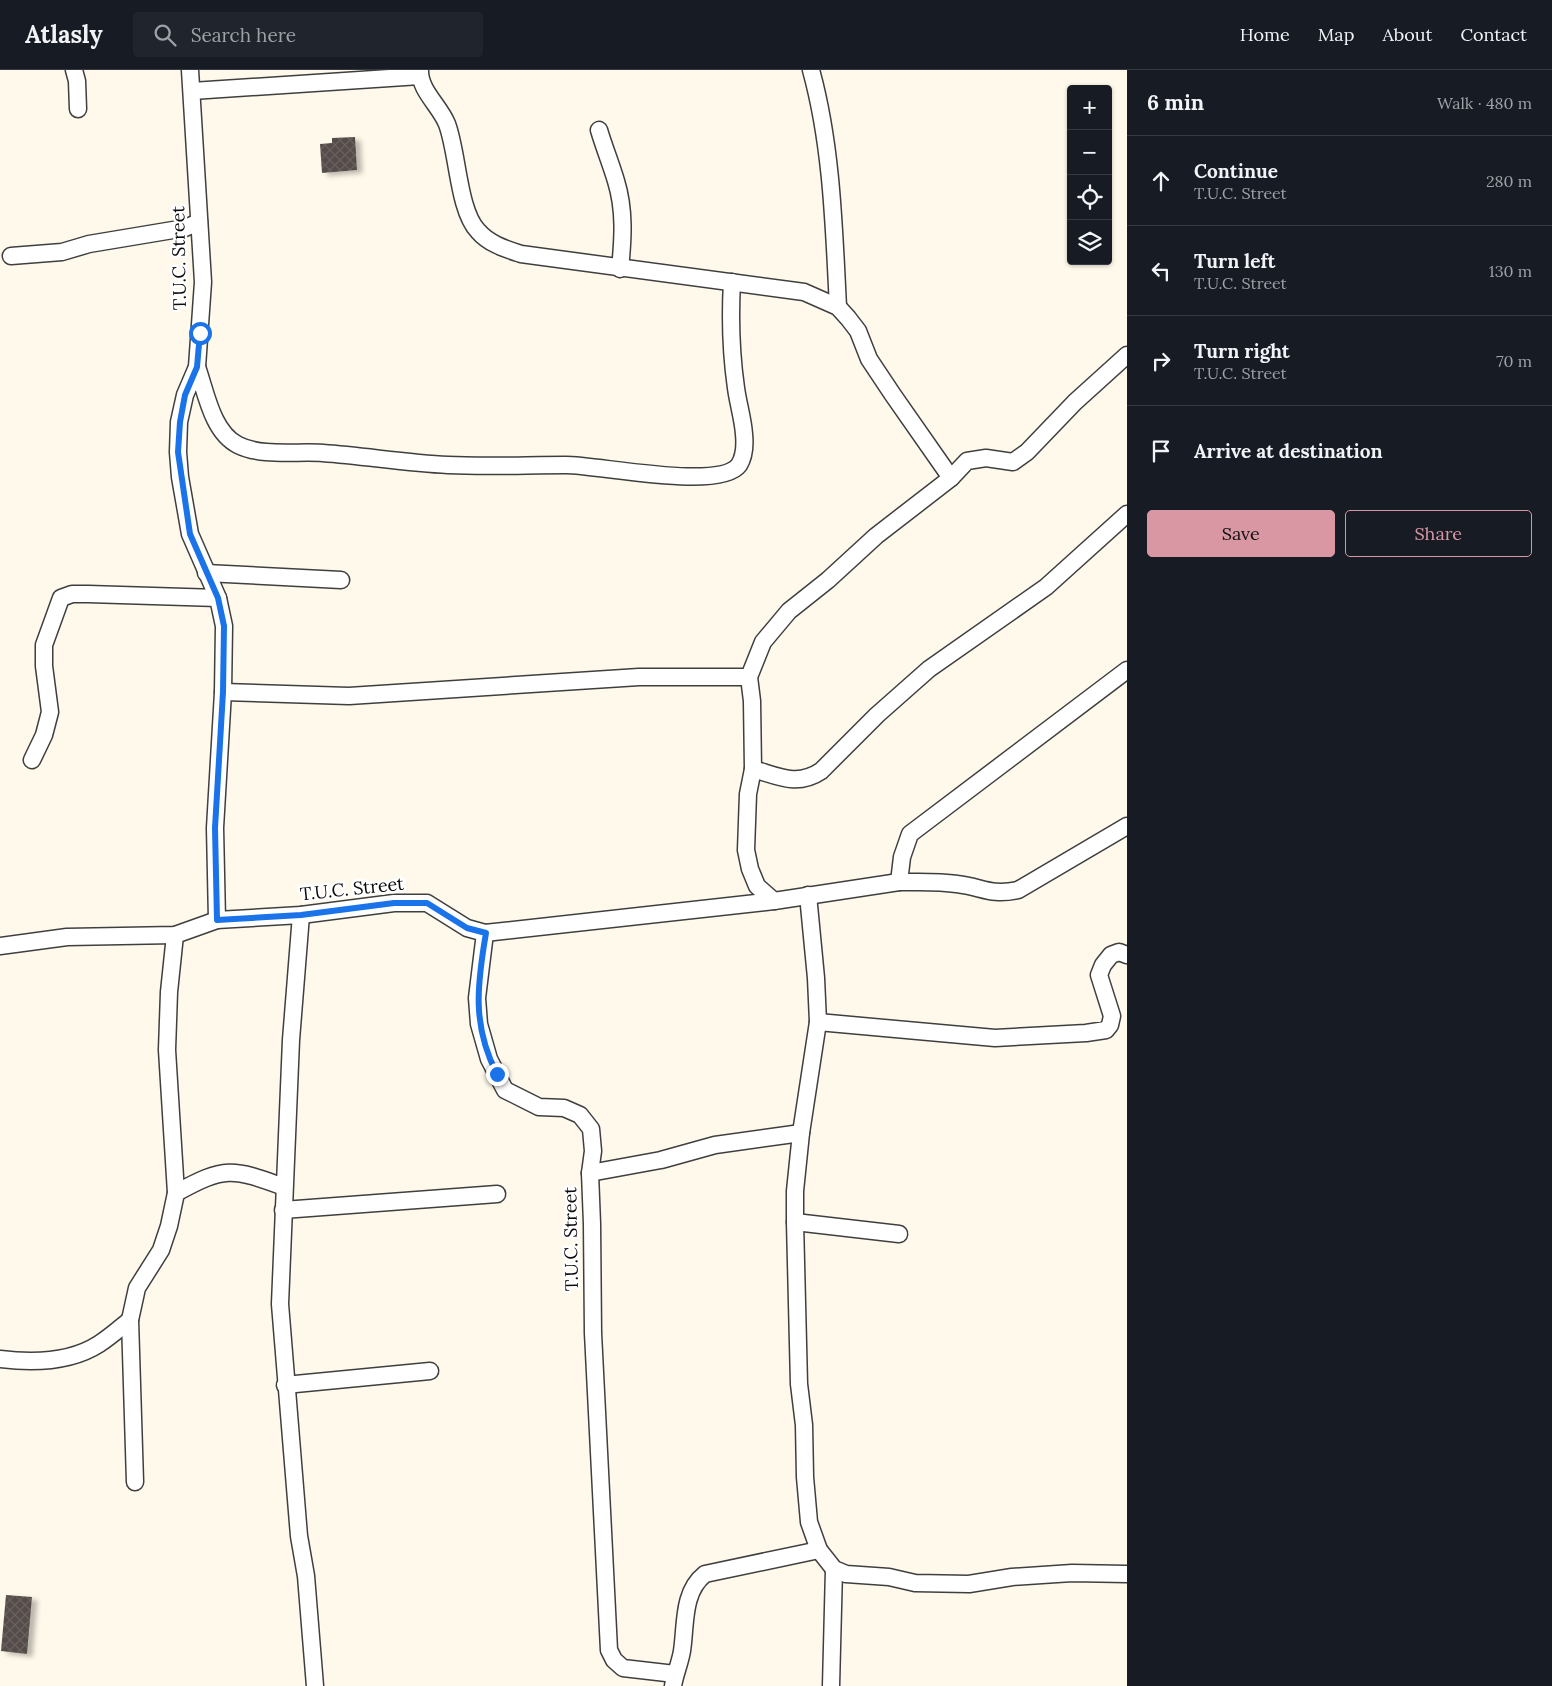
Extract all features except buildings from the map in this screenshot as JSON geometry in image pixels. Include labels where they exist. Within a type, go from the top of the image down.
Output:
[{"type":"street","points":[[74,70],[77,81],[78,109]]},
{"type":"street","name":"T.U.C. Street","points":[[190,70],[203,282],[197,367],[185,395],[180,422],[178,452],[190,534],[218,598],[224,626],[223,692],[215,828],[217,920],[301,915],[394,903],[427,903],[467,928],[486,933],[477,998],[479,1024],[489,1059],[505,1090],[539,1107],[564,1108],[580,1115],[591,1129],[593,1151],[590,1173],[593,1333],[609,1650],[614,1660],[623,1668],[674,1680]]},
{"type":"street","points":[[811,70],[827,156],[838,307]]},
{"type":"street","points":[[192,91],[420,73],[425,89],[436,103],[447,123],[465,206],[477,230],[496,246],[521,254],[620,269],[804,292],[838,307],[858,331],[869,358],[951,478]]},
{"type":"street","points":[[599,130],[616,181],[621,205],[624,236],[620,269]]},
{"type":"street","points":[[11,256],[62,252],[89,244],[185,228],[199,222]]},
{"type":"street","points":[[197,367],[214,414],[224,434],[237,444],[251,450],[324,453],[451,465],[570,465],[671,476],[729,474],[738,465],[743,454],[744,436],[735,380],[731,312],[732,282]]},
{"type":"street","points":[[774,901],[757,886],[750,869],[746,850],[748,794],[753,769],[752,701],[749,677],[763,642],[789,611],[828,580],[876,536],[951,478],[967,461],[986,458],[1013,462],[1127,355]]},
{"type":"street","points":[[753,769],[797,781],[811,778],[821,771],[877,715],[928,669],[1046,587],[1127,514]]},
{"type":"street","points":[[206,573],[341,580]]},
{"type":"street","points":[[32,760],[44,735],[50,712],[44,666],[44,645],[60,598],[72,594],[88,594],[218,598]]},
{"type":"street","points":[[899,882],[902,857],[910,834],[1127,670]]},
{"type":"street","points":[[223,692],[349,696],[639,677],[749,677]]},
{"type":"street","points":[[486,933],[774,901],[899,882],[959,884],[984,891],[1003,893],[1018,890],[1127,826]]},
{"type":"street","points":[[808,895],[818,1022],[801,1133],[795,1222],[799,1384],[804,1425],[806,1486],[809,1522],[819,1550],[834,1569],[846,1574],[889,1577],[915,1583],[946,1585],[1072,1573],[1127,1574]]},
{"type":"street","points":[[301,915],[291,1040],[280,1304],[285,1385],[315,1686]]},
{"type":"street","points":[[0,946],[67,937],[175,935],[217,920]]},
{"type":"street","points":[[135,1482],[130,1320],[137,1288],[161,1250],[170,1226],[176,1194],[166,1050],[168,992],[175,935]]},
{"type":"street","points":[[818,1022],[994,1038],[1086,1033],[1106,1030],[1110,1025],[1112,1016],[1098,975],[1111,955],[1118,952],[1127,955]]},
{"type":"street","points":[[590,1173],[661,1160],[715,1145],[801,1133]]},
{"type":"street","points":[[176,1194],[204,1177],[221,1172],[246,1173],[284,1187]]},
{"type":"street","points":[[283,1210],[497,1194]]},
{"type":"street","points":[[795,1222],[899,1234]]},
{"type":"street","points":[[0,1359],[19,1362],[65,1358],[98,1345],[130,1320]]},
{"type":"street","points":[[285,1385],[430,1371]]},
{"type":"street","points":[[674,1680],[682,1654],[689,1596],[695,1582],[704,1574],[819,1550]]},
{"type":"street","points":[[831,1686],[834,1569]]},
{"type":"route","points":[[200,333],[197,367],[185,395],[180,422],[178,452],[180,477],[190,534],[218,598],[224,626],[223,692],[215,828],[217,920],[301,915],[394,903],[427,903],[454,918],[467,928],[486,933],[477,998],[479,1024],[489,1059],[497,1074]]}]
